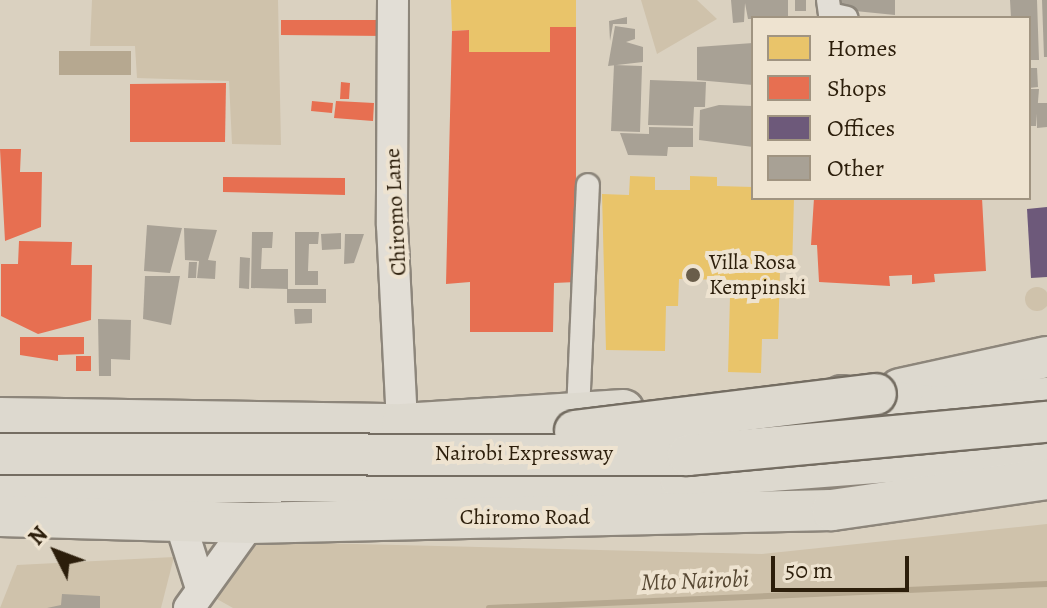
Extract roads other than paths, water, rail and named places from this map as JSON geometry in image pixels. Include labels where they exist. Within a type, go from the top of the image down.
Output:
[{"type":"highway","points":[[224,452],[592,430],[802,407],[1047,357]]},
{"type":"highway","points":[[621,411],[815,393],[939,407],[1047,398]]},
{"type":"highway","points":[[0,418],[402,424],[621,411],[814,415],[848,446],[1031,438],[1047,448]]},
{"type":"highway","name":"Nairobi Expressway","points":[[0,454],[688,455],[1047,422]]},
{"type":"highway","name":"Nairobi Expressway","points":[[0,484],[680,478],[1047,448]]},
{"type":"highway","name":"Chiromo Road","points":[[0,516],[250,523],[832,510],[1047,479]]},
{"type":"street","name":"Chiromo Lane","points":[[393,0],[392,225],[402,424]]},
{"type":"street","points":[[828,0],[830,14],[838,16]]},
{"type":"street","points":[[578,412],[588,185]]},
{"type":"street","points":[[180,522],[195,596]]},
{"type":"street","points":[[195,596],[250,523]]},
{"type":"waterway","name":"Mto Nairobi","points":[[489,608],[1047,584]]},
{"type":"place","name":"Villa Rosa Kempinski","points":[[693,275]]}]
